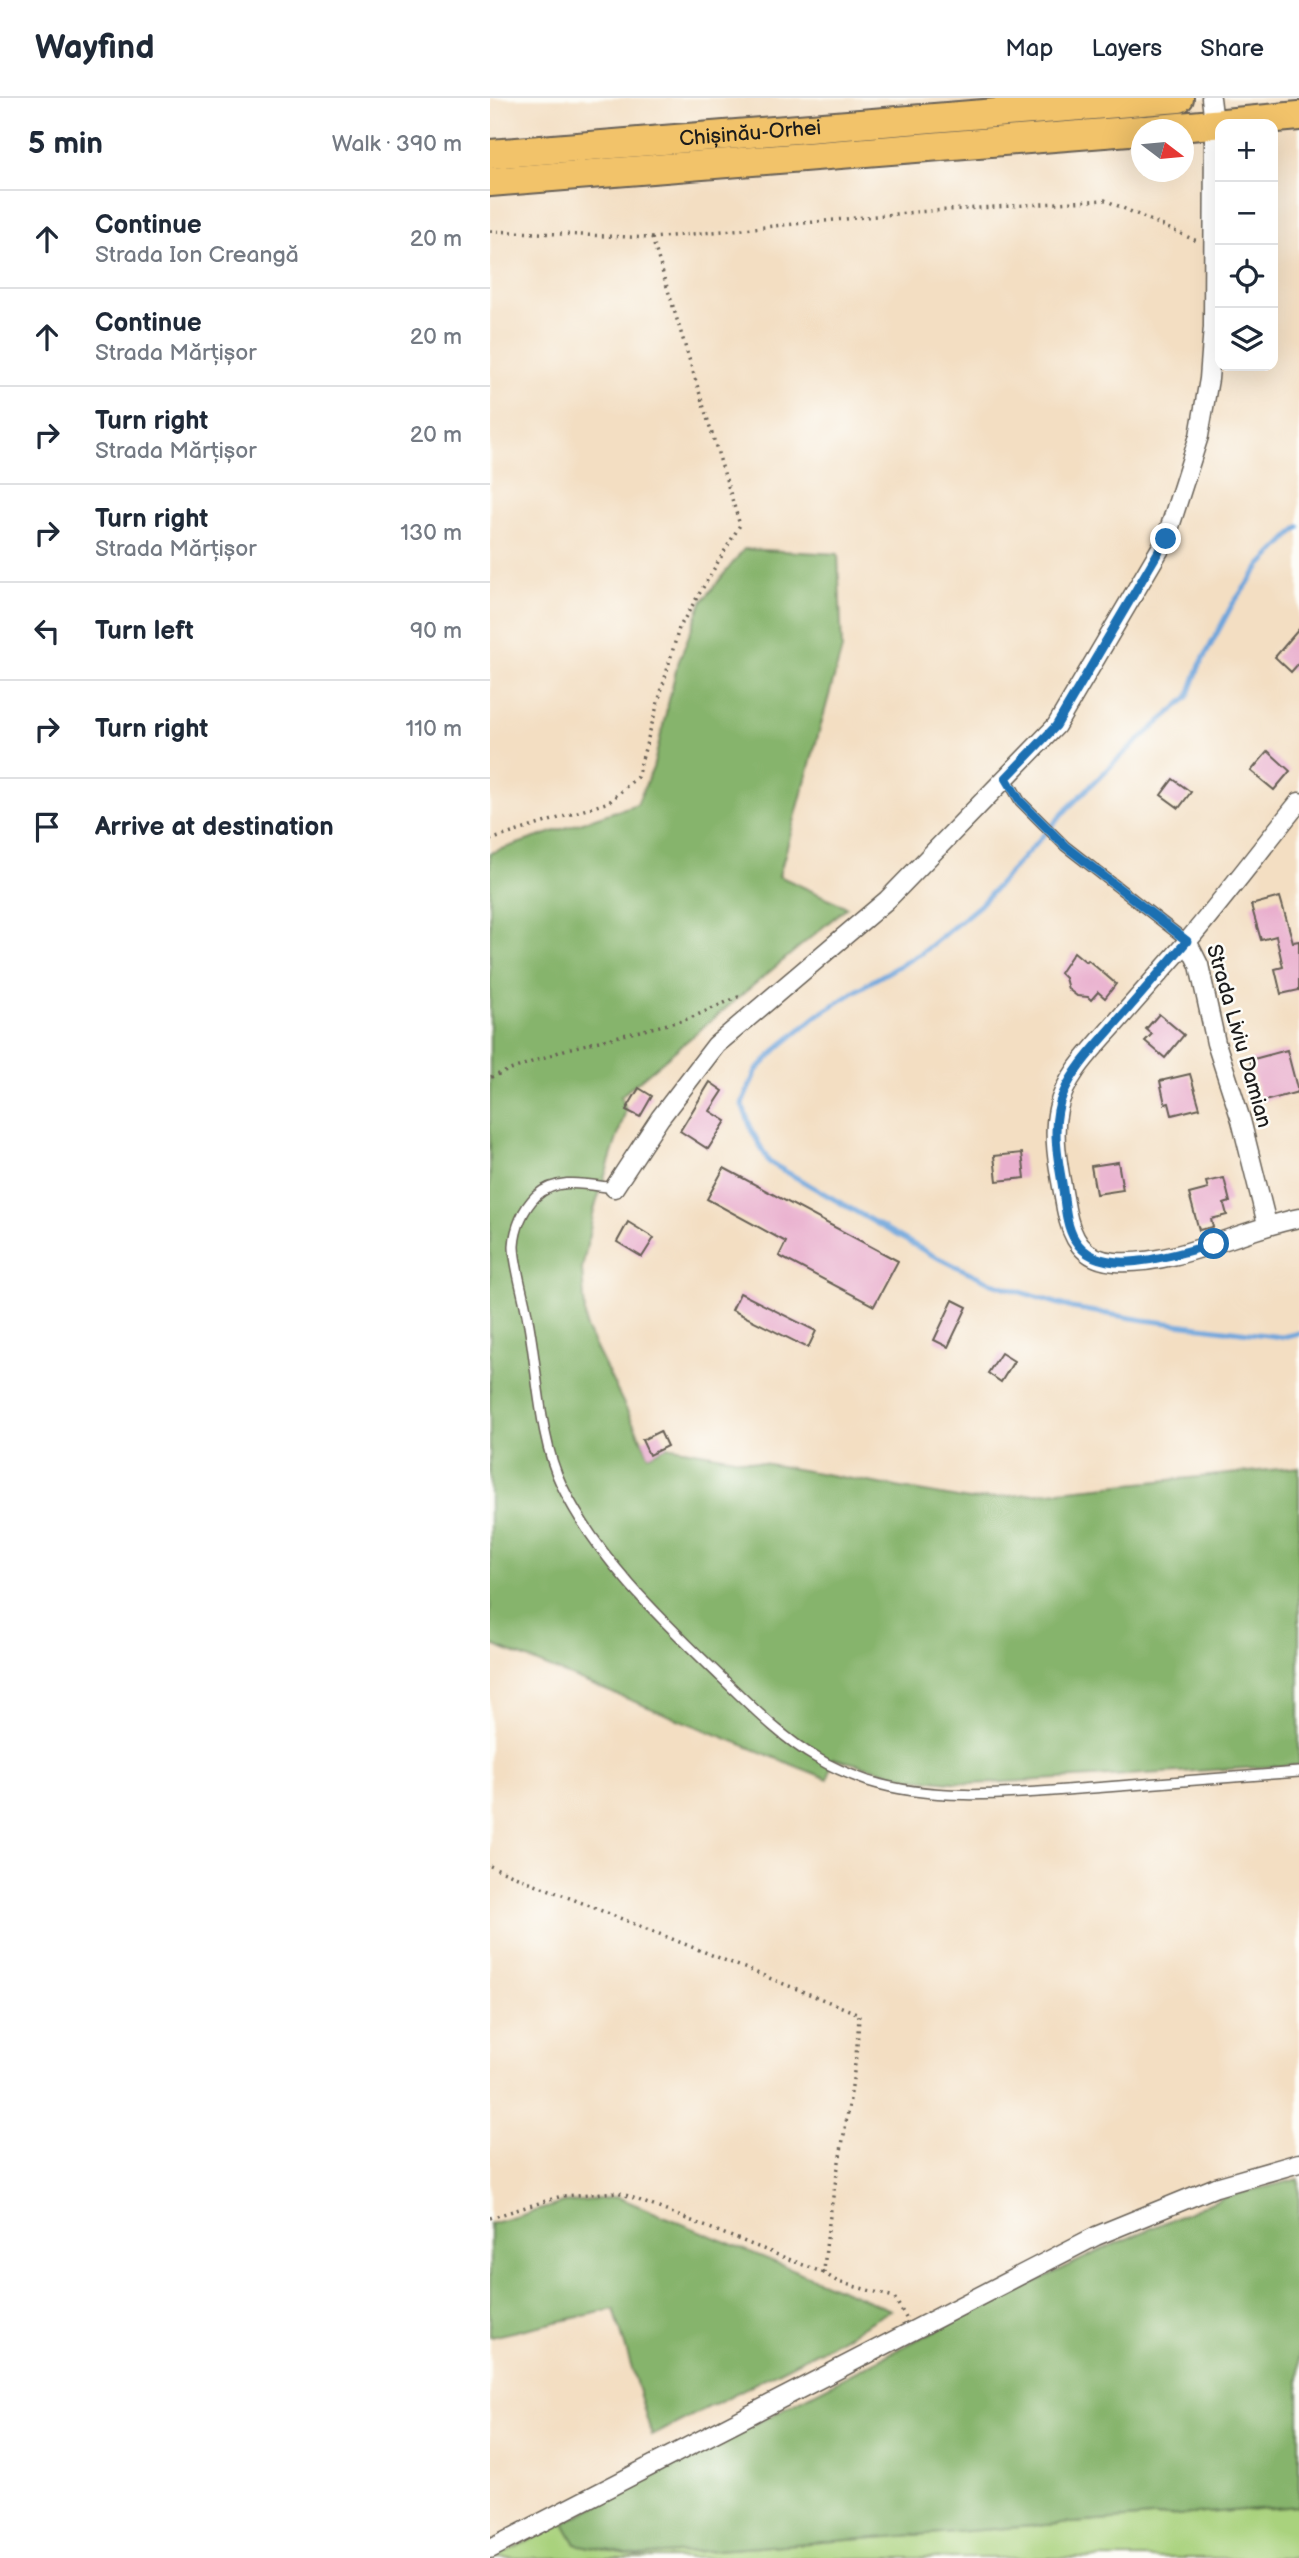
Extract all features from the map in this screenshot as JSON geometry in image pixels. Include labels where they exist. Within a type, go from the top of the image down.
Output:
[{"type":"main road","name":"Chișinău-Orhei","points":[[490,154],[1179,98]]},
{"type":"main road","points":[[1185,119],[1212,111],[1299,116]]},
{"type":"main road","points":[[789,129],[793,159]]},
{"type":"main road","name":"Chișinău-Orhei","points":[[490,182],[1131,131]]},
{"type":"street","points":[[614,1188],[660,1118],[716,1045],[887,900],[1056,726],[1166,539],[1199,436],[1209,379],[1213,248],[1212,111]]},
{"type":"street","points":[[1299,802],[1187,941],[1090,1053],[1068,1083],[1057,1111],[1058,1163],[1070,1230],[1076,1242],[1099,1259],[1114,1262],[1157,1259],[1214,1244],[1266,1224],[1299,1218]]},
{"type":"street","name":"Strada Liviu Damian","points":[[1187,941],[1199,965],[1216,1043],[1241,1120],[1266,1224]]},
{"type":"street","points":[[490,2549],[1096,2236],[1216,2187],[1299,2163]]},
{"type":"lane","points":[[1006,778],[1020,801],[1065,846],[1187,941]]},
{"type":"lane","points":[[614,1188],[569,1182],[550,1186],[535,1197],[519,1220],[514,1247],[537,1368],[549,1452],[561,1485],[613,1564],[673,1630],[756,1711],[814,1757],[844,1772],[893,1788],[921,1793],[1021,1793],[1299,1772]]},
{"type":"path","points":[[490,231],[652,238],[916,212],[1105,200],[1213,248]]},
{"type":"path","points":[[490,840],[609,802],[637,777],[679,628],[740,525],[652,238]]},
{"type":"path","points":[[491,1077],[567,1049],[688,1018],[738,997],[760,1008]]},
{"type":"path","points":[[490,1866],[859,2014],[858,2057],[827,2231],[824,2273]]},
{"type":"path","points":[[490,2218],[562,2196],[618,2192],[824,2273],[838,2282],[894,2297],[913,2331]]},
{"type":"green space","points":[[744,549],[838,554],[842,649],[779,876],[847,907],[621,1096],[626,1110],[594,1210],[582,1269],[586,1328],[649,1455],[667,1446],[969,1500],[1299,1467],[1299,1765],[972,1784],[910,1778],[833,1758],[828,1779],[490,1644],[490,853],[637,804],[653,768],[677,666],[702,602]]},
{"type":"green space","points":[[1299,2179],[1299,2506],[637,2556],[576,2544],[564,2523],[920,2338],[1103,2249],[1224,2197]]},
{"type":"green space","points":[[617,2197],[891,2310],[830,2345],[652,2436],[614,2309],[490,2337],[490,2224],[563,2203]]},
{"type":"green space","points":[[1299,2506],[1299,2558],[494,2558],[564,2523],[576,2544],[637,2556]]},
{"type":"building","points":[[1299,629],[1299,663],[1291,672],[1275,657]]},
{"type":"building","points":[[1268,751],[1290,771],[1274,790],[1251,771]]},
{"type":"building","points":[[1173,779],[1191,792],[1179,808],[1161,795]]},
{"type":"building","points":[[1280,897],[1293,942],[1299,941],[1299,990],[1281,994],[1275,969],[1283,967],[1276,936],[1261,940],[1251,905]]},
{"type":"building","points":[[1074,952],[1086,962],[1088,960],[1116,984],[1105,998],[1098,992],[1091,1000],[1077,996],[1068,989],[1065,978],[1060,973]]},
{"type":"building","points":[[1159,1014],[1184,1035],[1165,1058],[1145,1041],[1152,1034],[1146,1029]]},
{"type":"building","points":[[1287,1050],[1298,1092],[1261,1102],[1250,1060]]},
{"type":"building","points":[[1190,1074],[1200,1108],[1172,1115],[1169,1103],[1165,1104],[1160,1081]]},
{"type":"building","points":[[710,1082],[723,1091],[710,1111],[726,1121],[708,1149],[680,1131]]},
{"type":"building","points":[[639,1088],[652,1096],[640,1117],[626,1110]]},
{"type":"building","points":[[1022,1153],[1025,1178],[997,1181],[994,1156]]},
{"type":"building","points":[[1118,1162],[1123,1190],[1096,1194],[1091,1166]]},
{"type":"building","points":[[724,1168],[898,1261],[874,1306],[779,1256],[786,1242],[707,1199]]},
{"type":"building","points":[[1224,1178],[1230,1202],[1224,1204],[1227,1215],[1211,1219],[1213,1227],[1199,1230],[1189,1194],[1208,1189],[1206,1182]]},
{"type":"building","points":[[628,1222],[654,1238],[642,1257],[617,1242]]},
{"type":"building","points":[[740,1293],[816,1331],[808,1348],[732,1310]]},
{"type":"building","points":[[953,1300],[967,1307],[948,1347],[934,1340]]},
{"type":"building","points":[[1001,1353],[1014,1361],[1001,1382],[988,1373]]},
{"type":"building","points":[[660,1431],[667,1446],[649,1455],[642,1440]]},
{"type":"waterway","points":[[1299,527],[1261,565],[1232,605],[1199,667],[1188,697],[1068,808],[980,905],[920,954],[818,1015],[780,1046],[756,1071],[742,1104],[752,1131],[769,1162],[930,1254],[992,1283],[1072,1308],[1144,1320],[1282,1337],[1299,1333]]},
{"type":"route","points":[[1166,539],[1056,726],[1006,778],[1020,801],[1065,846],[1187,941],[1090,1053],[1062,1095],[1057,1111],[1056,1133],[1058,1163],[1070,1230],[1076,1242],[1086,1252],[1099,1259],[1114,1262],[1157,1259],[1214,1244]]}]
